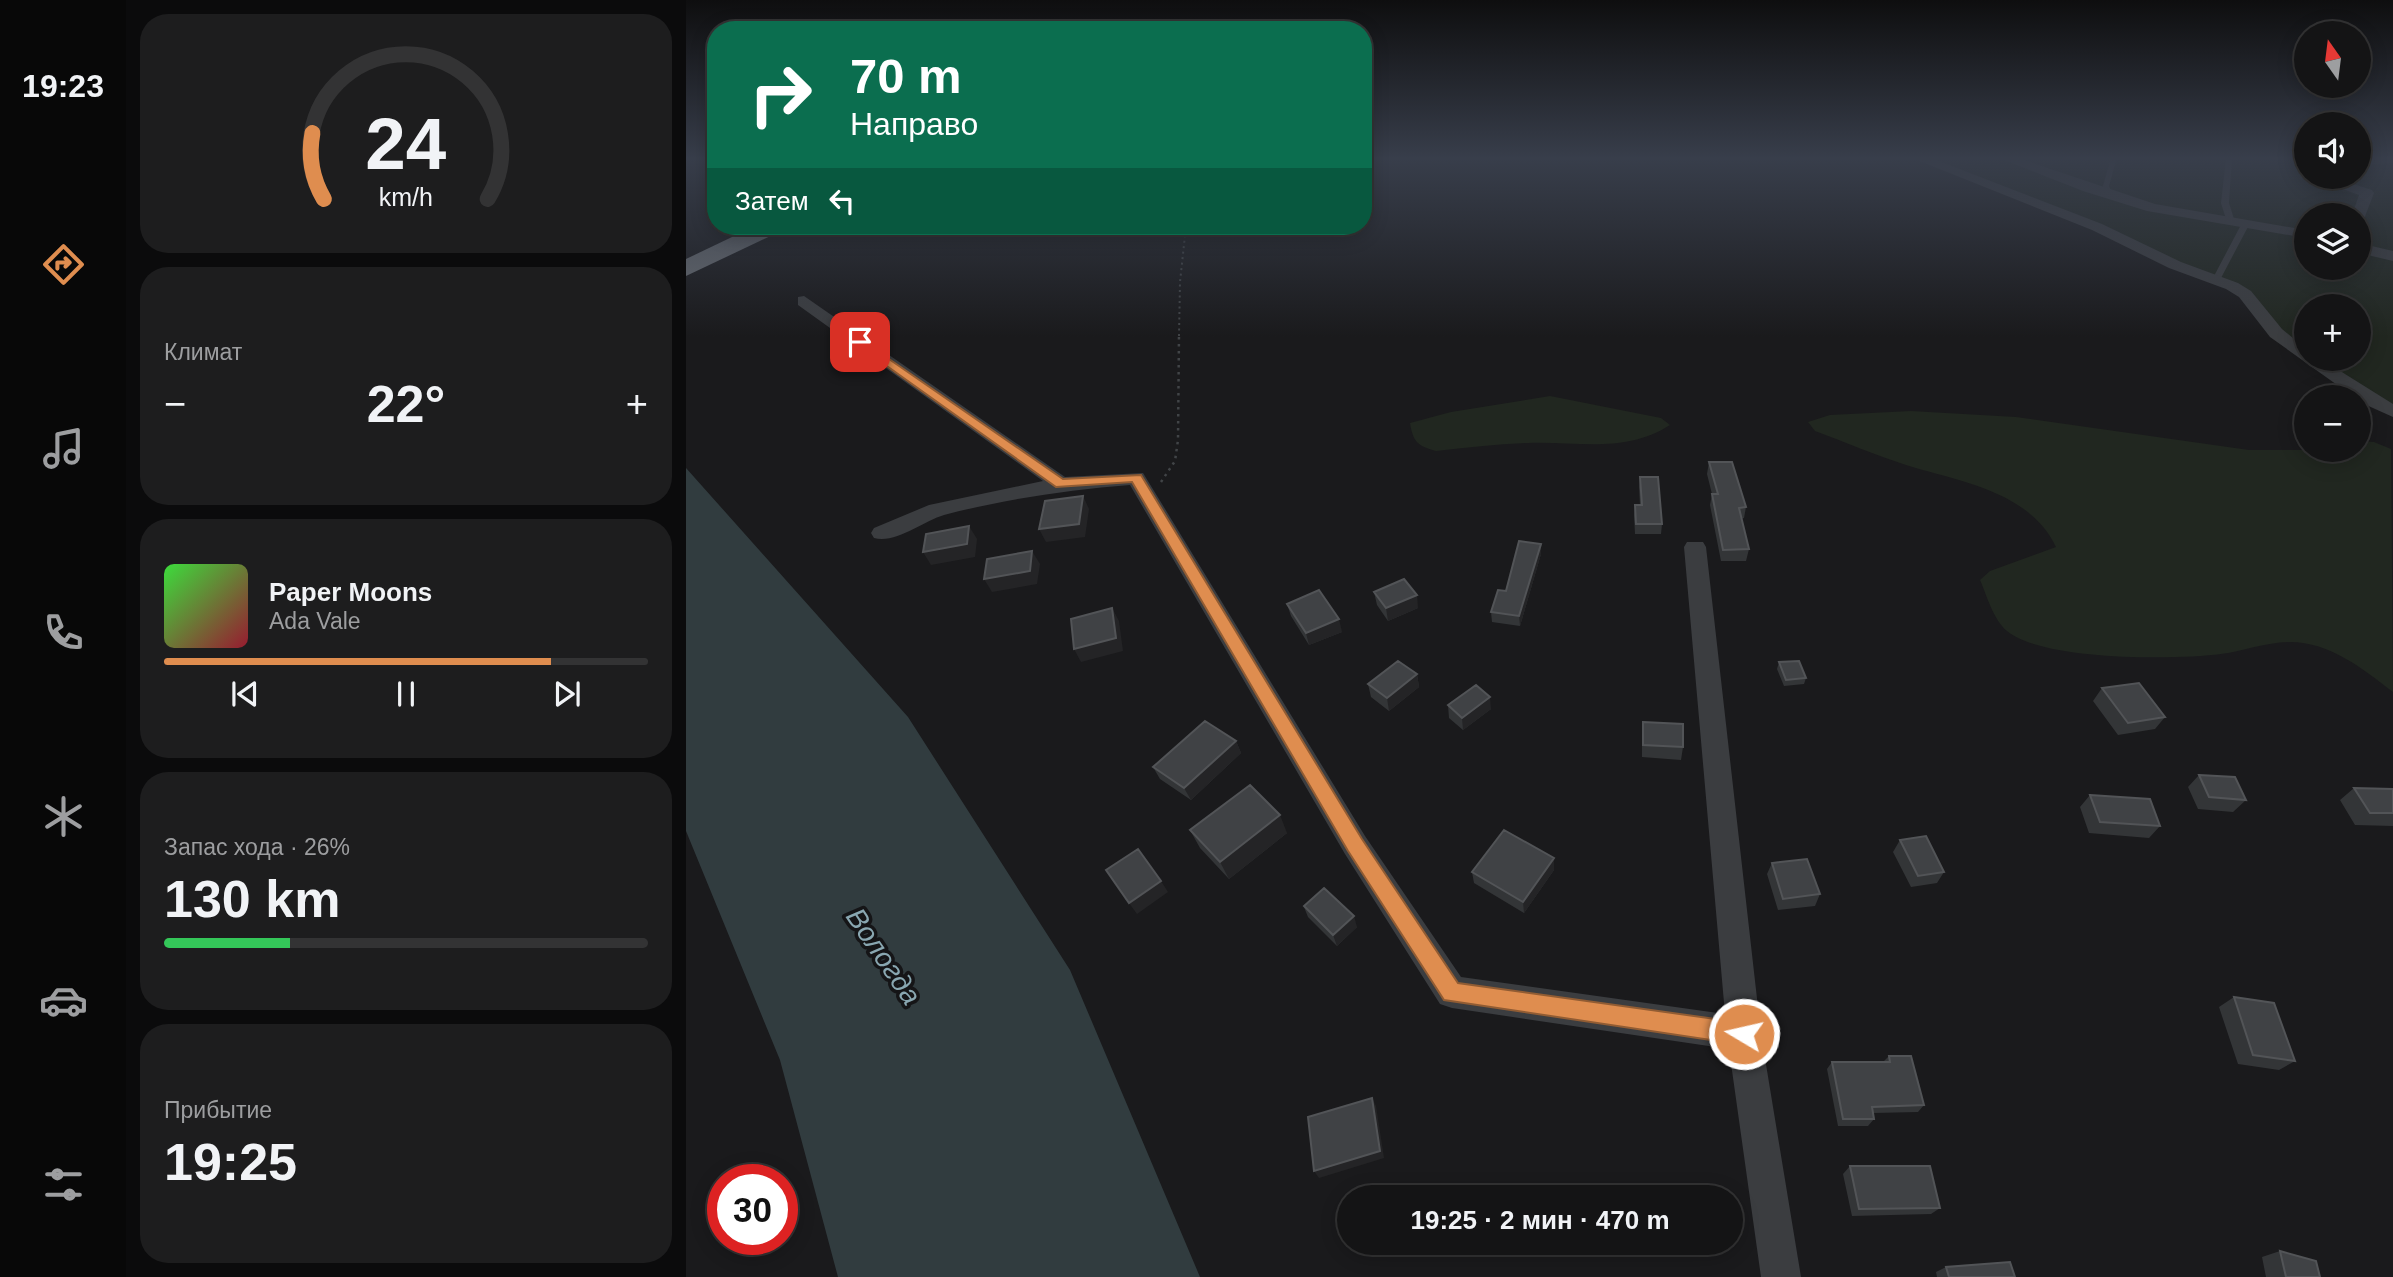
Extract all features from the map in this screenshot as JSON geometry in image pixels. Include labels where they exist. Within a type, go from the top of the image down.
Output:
[{"type":"highway","points":[[686,269],[755,235]]},
{"type":"street","points":[[2073,218],[2175,265],[2217,278],[2245,294],[2276,333],[2294,347]]},
{"type":"street","points":[[2197,218],[2230,219],[2294,232]]},
{"type":"street","points":[[2371,251],[2393,256]]},
{"type":"street","points":[[804,301],[1061,484]]},
{"type":"street","points":[[2329,371],[2393,411]]},
{"type":"street","points":[[881,533],[937,510],[1061,484],[1136,478],[1151,499],[1355,845],[1452,992],[1744,1034]]},
{"type":"street","points":[[1695,547],[1744,1034],[1781,1277]]},
{"type":"lane","points":[[2217,278],[2246,223]]},
{"type":"path","points":[[1151,499],[1175,461],[1178,440],[1181,282],[1185,235]]},
{"type":"shaded area","points":[[2065,218],[2294,218],[2294,280],[2371,280],[2371,218],[2393,218],[2393,409],[2371,395],[2371,385],[2355,385],[2332,371],[2371,371],[2371,294],[2294,294],[2294,342],[2248,294]]},
{"type":"shaded area","points":[[1550,396],[1661,418],[1670,425],[1636,440],[1618,443],[1516,444],[1436,451],[1417,442],[1411,429],[1410,423],[1451,412]]},
{"type":"shaded area","points":[[1911,411],[2016,417],[2249,450],[2294,450],[2294,462],[2371,462],[2371,442],[2391,449],[2393,692],[2345,658],[2305,643],[2281,642],[2230,653],[2200,656],[2143,657],[2078,653],[2025,641],[2002,626],[1980,580],[1990,571],[2056,547],[2044,528],[2010,500],[1991,491],[1871,453],[1815,431],[1808,422],[1830,415]]},
{"type":"water","name":"Вологда","points":[[686,468],[908,717],[1070,970],[1200,1277],[838,1277],[780,1060],[686,831]]},
{"type":"building","points":[[1709,462],[1732,462],[1746,507],[1739,508],[1749,549],[1723,550],[1712,494],[1718,494]]},
{"type":"building","points":[[1640,477],[1658,477],[1662,524],[1636,524],[1635,505],[1642,505]]},
{"type":"building","points":[[1083,496],[1079,524],[1039,529],[1045,501]]},
{"type":"building","points":[[969,526],[967,544],[923,552],[926,534]]},
{"type":"building","points":[[1519,541],[1541,544],[1519,616],[1491,612],[1498,590],[1506,591]]},
{"type":"building","points":[[1032,551],[1030,571],[984,579],[987,559]]},
{"type":"building","points":[[1404,579],[1417,595],[1386,608],[1374,592]]},
{"type":"building","points":[[1319,590],[1339,619],[1306,633],[1287,604]]},
{"type":"building","points":[[1112,608],[1116,638],[1074,649],[1071,619]]},
{"type":"building","points":[[1398,661],[1417,674],[1387,698],[1368,684]]},
{"type":"building","points":[[1799,661],[1806,678],[1786,680],[1779,662]]},
{"type":"building","points":[[2139,683],[2165,717],[2128,723],[2102,688]]},
{"type":"building","points":[[1476,685],[1490,697],[1462,718],[1448,705]]},
{"type":"building","points":[[1205,721],[1236,741],[1184,788],[1153,767]]},
{"type":"building","points":[[1643,722],[1683,724],[1683,747],[1643,745]]},
{"type":"building","points":[[2199,775],[2235,777],[2246,800],[2209,797]]},
{"type":"building","points":[[1250,785],[1280,815],[1220,862],[1190,830]]},
{"type":"building","points":[[2354,788],[2393,789],[2393,813],[2370,813]]},
{"type":"building","points":[[2090,795],[2150,799],[2160,826],[2100,822]]},
{"type":"building","points":[[1504,830],[1554,858],[1523,902],[1472,872]]},
{"type":"building","points":[[1926,836],[1944,872],[1918,876],[1900,840]]},
{"type":"building","points":[[1138,849],[1161,881],[1129,903],[1106,870]]},
{"type":"building","points":[[1807,859],[1820,894],[1783,899],[1772,863]]},
{"type":"building","points":[[1324,888],[1354,916],[1333,935],[1304,906]]},
{"type":"building","points":[[2234,997],[2274,1003],[2295,1061],[2253,1055]]},
{"type":"building","points":[[1889,1056],[1911,1056],[1924,1105],[1872,1107],[1874,1119],[1843,1119],[1832,1062],[1890,1062]]},
{"type":"building","points":[[1372,1098],[1380,1151],[1314,1171],[1308,1117]]},
{"type":"building","points":[[1850,1166],[1930,1166],[1940,1208],[1859,1209]]},
{"type":"building","points":[[2280,1251],[2316,1261],[2320,1277],[2286,1277]]},
{"type":"building","points":[[2010,1262],[2015,1277],[1949,1277],[1946,1267]]},
{"type":"route","points":[[860,342],[1061,484],[1136,478],[1151,499],[1168,532],[1355,845],[1452,992],[1595,1010],[1744,1034]]}]
